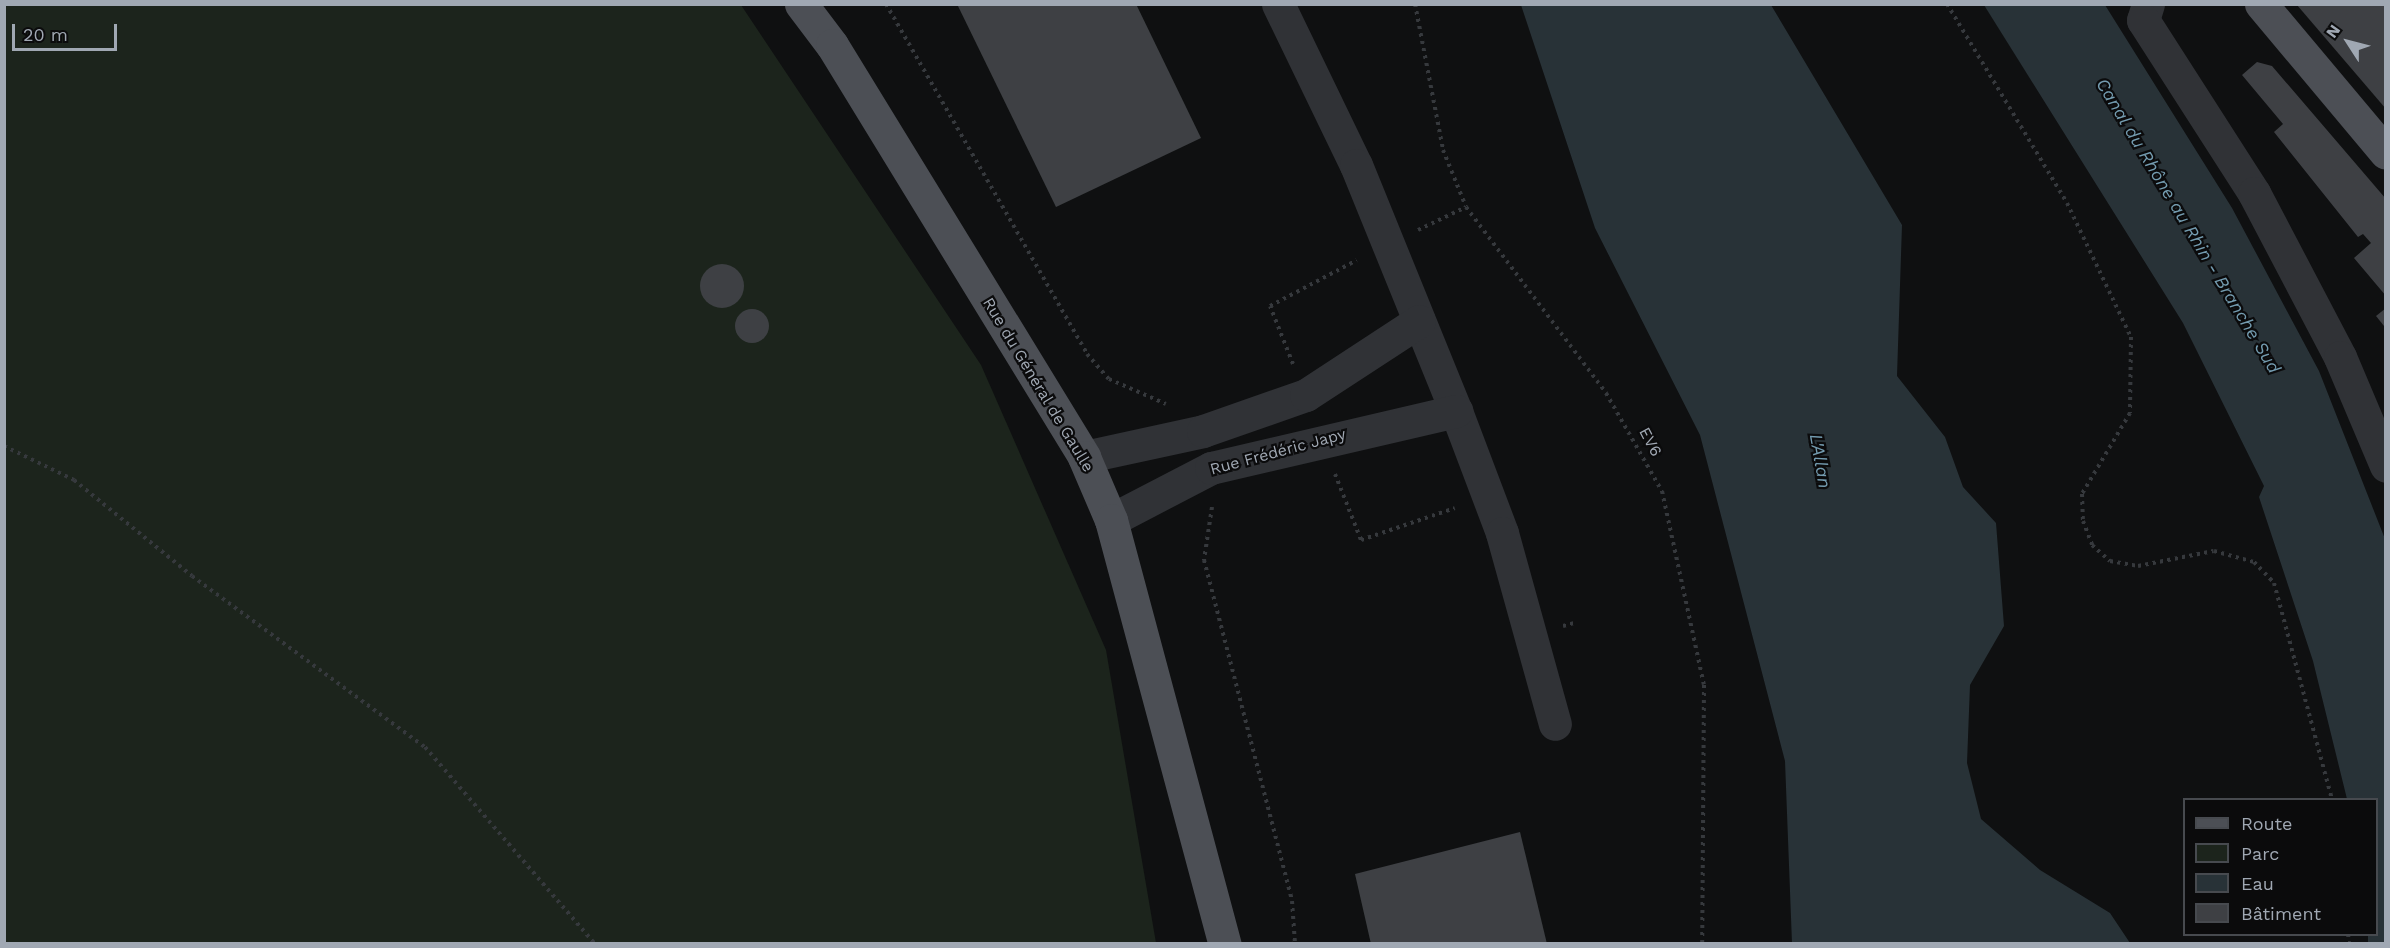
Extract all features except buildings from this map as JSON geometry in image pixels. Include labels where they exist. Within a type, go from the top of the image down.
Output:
[{"type":"main road","name":"Rue du Général de Gaulle","points":[[801,4],[832,45],[1084,457],[1110,520],[1225,944]]},
{"type":"main road","points":[[2260,4],[2385,153]]},
{"type":"street","points":[[1278,4],[1356,165],[1456,411],[1502,533],[1556,724]]},
{"type":"street","points":[[2148,4],[2143,20],[2254,193],[2340,357],[2385,466]]},
{"type":"street","points":[[1084,457],[1203,431],[1306,395],[1419,321]]},
{"type":"street","name":"Rue Frédéric Japy","points":[[1110,520],[1211,468],[1321,438],[1456,411]]},
{"type":"path","name":"EV6","points":[[1415,4],[1438,129],[1466,207],[1606,393],[1662,491],[1704,685],[1702,944]]},
{"type":"path","points":[[1947,4],[2067,203],[2131,338],[2130,413],[2082,494],[2083,521],[2092,545],[2110,561],[2138,566],[2214,551],[2254,562],[2274,583],[2331,798]]},
{"type":"path","points":[[1409,234],[1466,207]]},
{"type":"path","points":[[4,446],[74,480],[192,576],[425,747],[595,944]]},
{"type":"green space","points":[[5,4],[741,5],[981,365],[1106,650],[1156,943],[5,943]]},
{"type":"water","name":"L'Allan","points":[[1521,5],[1771,5],[1902,225],[1897,376],[1945,437],[1963,487],[1996,523],[2004,626],[1970,685],[1967,763],[1981,819],[2040,870],[2110,913],[2130,943],[1792,943],[1785,761],[1700,435],[1595,228]]},
{"type":"water","name":"Canal du Rhône au Rhin - Branche Sud","points":[[1984,5],[2105,5],[2232,208],[2319,371],[2385,539],[2385,943],[2368,943],[2368,936],[2378,936],[2378,798],[2347,798],[2313,661],[2259,497],[2264,486],[2183,323]]}]
